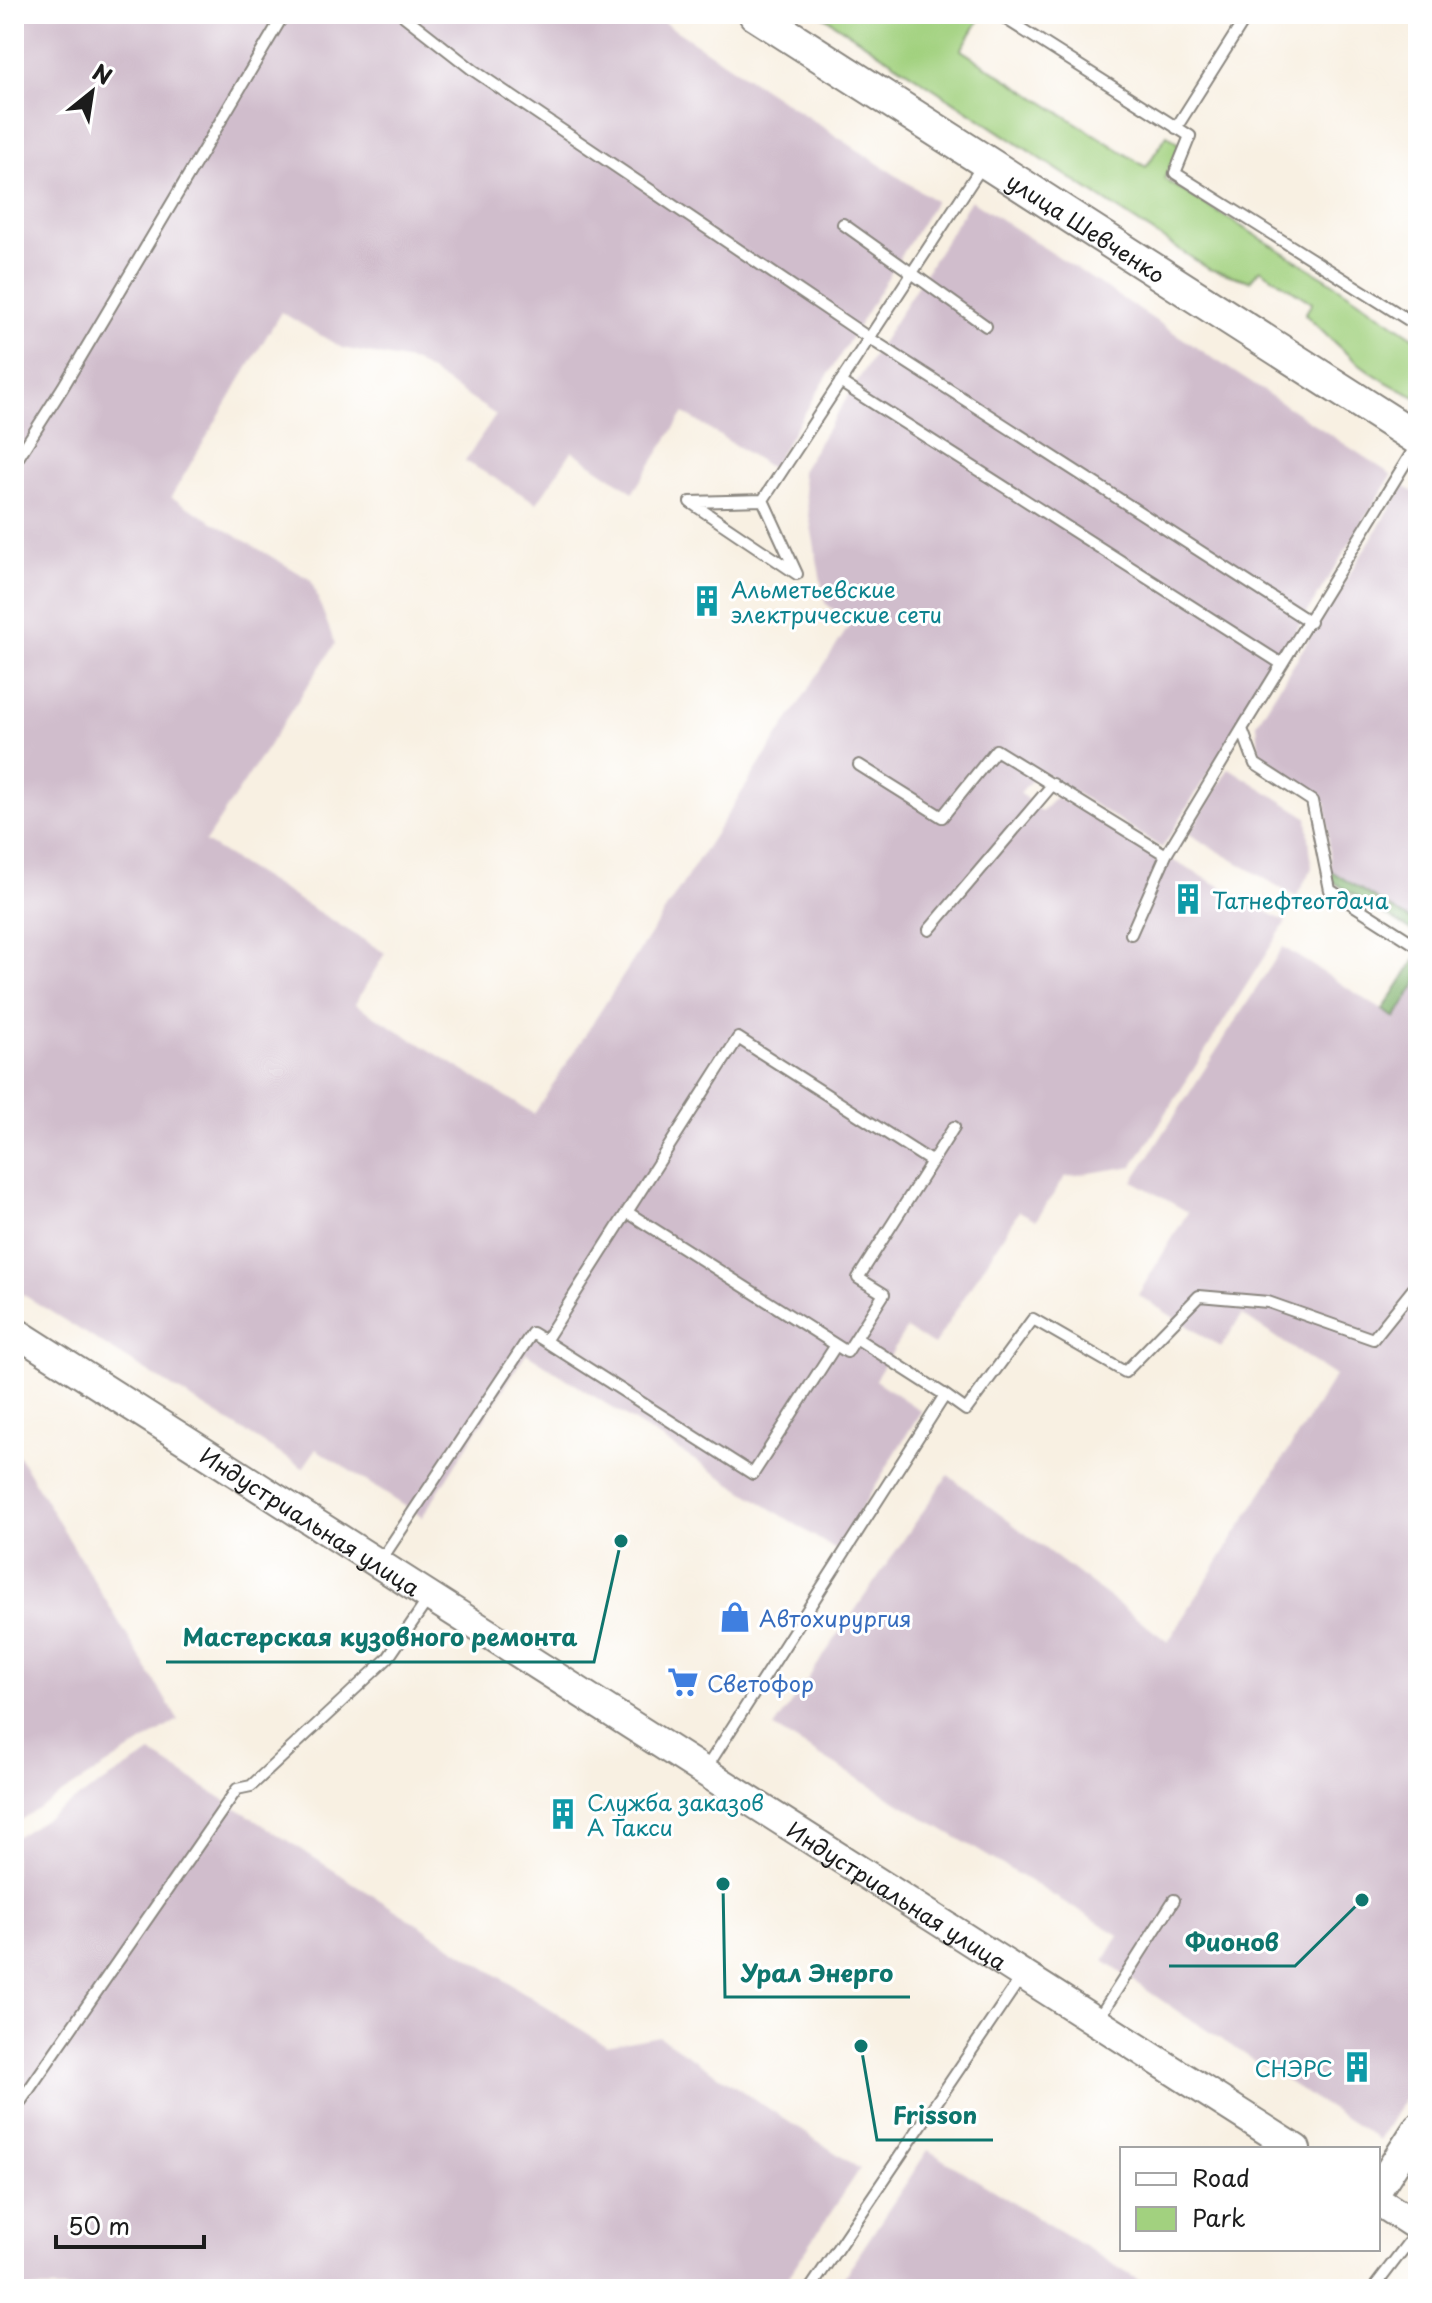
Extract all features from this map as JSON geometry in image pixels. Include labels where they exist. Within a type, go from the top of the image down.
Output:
[{"type":"main road","name":"улица Шевченко","points":[[755,14],[1418,440]]},
{"type":"street","name":"Индустриальная улица","points":[[14,1331],[1293,2147]]},
{"type":"street","points":[[1380,2186],[1418,2127]]},
{"type":"street","points":[[1380,2202],[1418,2228]]},
{"type":"lane","points":[[14,464],[71,374],[284,14]]},
{"type":"lane","points":[[998,14],[1190,136],[1175,173],[1418,326]]},
{"type":"lane","points":[[1176,128],[1248,14]]},
{"type":"lane","points":[[404,16],[473,70],[869,338],[1310,622]]},
{"type":"lane","points":[[763,500],[985,161]]},
{"type":"lane","points":[[843,224],[986,326]]},
{"type":"lane","points":[[840,382],[1282,664]]},
{"type":"lane","points":[[1131,934],[1166,855],[1418,440]]},
{"type":"lane","points":[[763,500],[792,562],[797,574],[690,502],[763,500]]},
{"type":"lane","points":[[1242,729],[1255,764],[1312,801],[1330,890],[1416,945]]},
{"type":"lane","points":[[859,765],[942,817],[996,750],[1166,855]]},
{"type":"lane","points":[[929,930],[1053,784]]},
{"type":"lane","points":[[545,1341],[738,1038],[932,1162]]},
{"type":"lane","points":[[627,1212],[847,1352],[884,1294],[858,1278],[954,1127]]},
{"type":"lane","points":[[856,1338],[966,1410],[1033,1319],[1125,1372],[1199,1296],[1268,1302],[1373,1339],[1418,1283]]},
{"type":"lane","points":[[379,1564],[532,1333],[753,1474],[836,1345]]},
{"type":"lane","points":[[704,1771],[945,1395]]},
{"type":"lane","points":[[14,2111],[237,1789],[251,1786],[388,1658],[430,1596]]},
{"type":"lane","points":[[1096,2022],[1174,1900]]},
{"type":"lane","points":[[810,2289],[1023,1975]]},
{"type":"lane","points":[[1373,2289],[1418,2228]]},
{"type":"lane","points":[[14,2285],[21,2289]]},
{"type":"shaded area","points":[[14,14],[651,14],[935,201],[771,468],[684,413],[633,492],[572,451],[537,503],[465,461],[496,415],[415,362],[342,348],[281,312],[171,497],[311,580],[335,644],[205,842],[385,953],[355,1004],[534,1114],[851,623],[825,603],[801,471],[971,200],[1392,475],[1162,848],[1040,770],[1020,793],[1041,812],[1056,797],[1286,922],[1133,1166],[1065,1177],[1036,1220],[1019,1211],[934,1345],[906,1329],[875,1380],[921,1411],[836,1550],[526,1353],[422,1517],[316,1449],[303,1468],[14,1289]]},
{"type":"shaded area","points":[[1404,486],[1418,495],[1418,925],[1331,871],[1326,803],[1259,754],[1257,723]]},
{"type":"shaded area","points":[[1229,768],[1307,817],[1312,868],[1296,897],[1189,834]]},
{"type":"shaded area","points":[[1283,947],[1395,1018],[1418,981],[1418,2076],[1379,2140],[1104,1961],[1119,1935],[774,1728],[948,1475],[1168,1642],[1335,1376],[1242,1315],[1221,1347],[1138,1295],[1188,1212],[1133,1181]]},
{"type":"shaded area","points":[[14,1448],[178,1720],[14,1824]]},
{"type":"shaded area","points":[[151,1753],[607,2046],[659,2036],[860,2169],[780,2289],[14,2289],[14,1838]]},
{"type":"shaded area","points":[[928,2150],[1153,2289],[836,2289]]},
{"type":"green space","points":[[820,14],[975,14],[981,17],[961,50],[1146,167],[1167,135],[1180,145],[1164,179],[1327,279],[1418,340],[1418,398],[1385,382],[1357,362],[1305,314],[1312,303],[1260,269],[1250,281],[1209,269]]},
{"type":"green space","points":[[1331,871],[1418,925],[1418,935],[1327,878]]},
{"type":"green space","points":[[1418,955],[1418,981],[1395,1018],[1383,1010]]},
{"type":"place","name":"Альметьевские электрические сети","points":[[707,601]]},
{"type":"place","name":"Татнефтеотдача","points":[[1188,899]]},
{"type":"place","name":"Мастерская кузовного ремонта","points":[[621,1541]]},
{"type":"place","name":"Автохирургия","points":[[735,1617]]},
{"type":"place","name":"Светофор","points":[[683,1682]]},
{"type":"place","name":"Служба заказов А Такси","points":[[563,1814]]},
{"type":"place","name":"Урал Энерго","points":[[723,1884]]},
{"type":"place","name":"Фионов","points":[[1362,1900]]},
{"type":"place","name":"Frisson","points":[[861,2046]]},
{"type":"place","name":"СНЭРС","points":[[1357,2067]]}]
